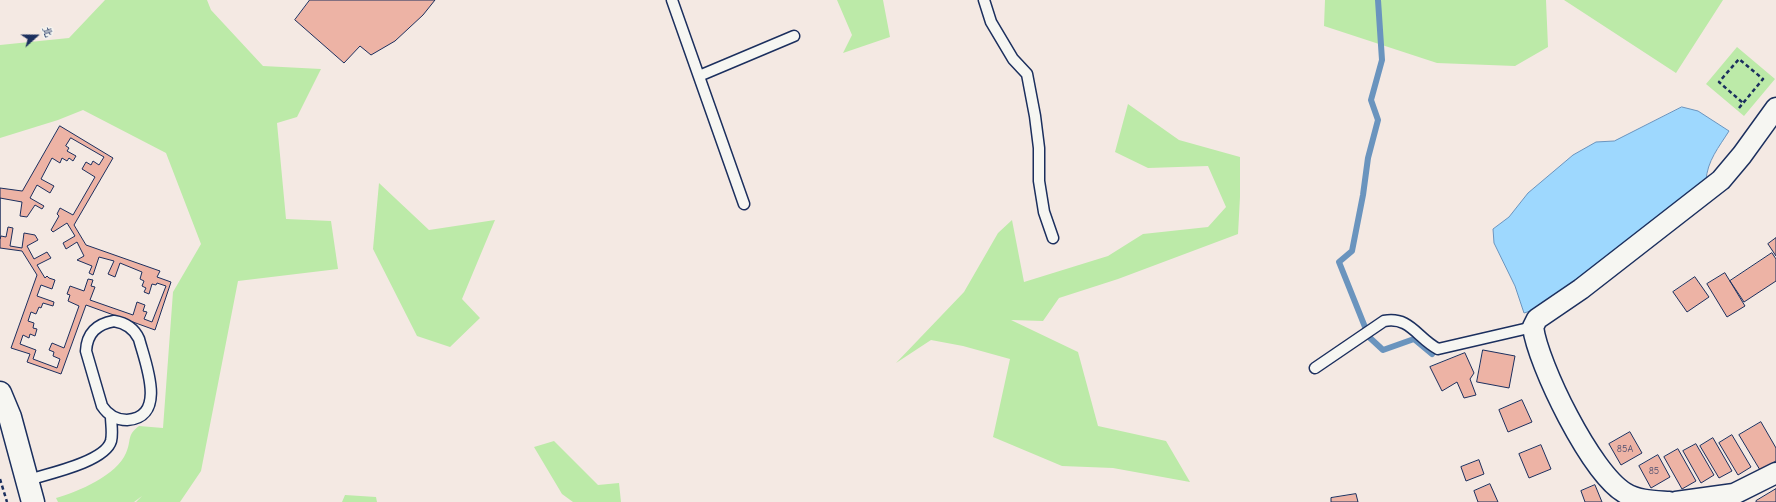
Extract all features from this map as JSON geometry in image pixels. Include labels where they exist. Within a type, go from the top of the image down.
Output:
[{"type":"street","points":[[1669,502],[1643,501],[1625,493],[1603,470],[1576,433],[1538,349],[1533,327],[1537,320],[1581,289],[1721,180],[1742,155],[1776,108]]},
{"type":"street","points":[[0,393],[10,417],[33,502]]},
{"type":"street","points":[[1676,502],[1736,498],[1776,473]]},
{"type":"lane","points":[[672,0],[744,204]]},
{"type":"lane","points":[[984,0],[991,22],[1013,59],[1027,74],[1035,116],[1039,181],[1044,212],[1053,238]]},
{"type":"lane","points":[[699,76],[794,36]]},
{"type":"lane","points":[[1315,368],[1384,321],[1394,319],[1404,322],[1430,345],[1438,349],[1533,327]]},
{"type":"lane","points":[[28,480],[90,460],[104,452],[111,442],[111,416],[102,406],[86,351],[87,343],[92,332],[100,325],[114,321],[126,324],[136,332],[152,392],[149,406],[138,417],[122,420],[111,416]]},
{"type":"path","points":[[1739,108],[1763,79],[1739,59],[1719,82],[1743,103]]},
{"type":"path","points":[[0,479],[7,502]]},
{"type":"green space","points":[[105,0],[207,0],[211,10],[263,66],[321,69],[297,117],[277,123],[286,219],[331,221],[338,269],[238,281],[201,471],[180,502],[136,502],[142,496],[134,502],[58,502],[56,498],[75,492],[96,482],[106,475],[121,461],[128,449],[132,433],[139,426],[163,428],[173,292],[201,244],[166,153],[83,110],[58,120],[0,138],[0,45],[69,38]]},
{"type":"green space","points":[[837,0],[883,0],[890,37],[843,53],[852,35]]},
{"type":"green space","points":[[1325,0],[1546,0],[1548,47],[1515,66],[1437,63],[1324,26]]},
{"type":"green space","points":[[1564,0],[1723,0],[1676,73]]},
{"type":"green space","points":[[1737,47],[1775,79],[1744,116],[1706,84]]},
{"type":"green space","points":[[1128,104],[1179,140],[1240,157],[1238,234],[1118,279],[1059,298],[1043,321],[1011,320],[1078,352],[1098,426],[1166,441],[1190,482],[1113,468],[1062,466],[993,437],[1010,359],[963,346],[931,340],[896,363],[964,292],[998,233],[1012,220],[1024,282],[1108,256],[1143,234],[1208,227],[1226,207],[1208,166],[1148,168],[1115,152]]},
{"type":"green space","points":[[379,183],[429,230],[495,220],[462,299],[480,318],[450,347],[417,336],[373,249]]},
{"type":"green space","points":[[554,441],[598,485],[619,483],[621,502],[573,502],[562,494],[534,447]]},
{"type":"green space","points":[[345,495],[376,497],[377,502],[342,502]]},
{"type":"water","points":[[1682,107],[1698,111],[1729,131],[1711,161],[1706,181],[1537,309],[1524,313],[1515,286],[1494,243],[1493,229],[1509,217],[1528,193],[1573,155],[1596,142],[1614,141]]},
{"type":"building","points":[[310,0],[435,0],[423,15],[395,41],[371,55],[360,46],[344,63],[295,20]]},
{"type":"building","points":[[60,126],[113,158],[74,225],[86,245],[160,271],[157,277],[171,282],[155,330],[86,305],[61,374],[27,362],[30,354],[11,348],[37,275],[22,251],[0,248],[0,188],[22,191]]},
{"type":"building","points":[[71,138],[104,157],[99,165],[93,161],[91,165],[86,162],[82,169],[95,177],[73,215],[60,208],[57,214],[59,216],[51,230],[53,232],[67,223],[75,236],[63,243],[66,249],[77,242],[84,256],[77,260],[92,266],[89,273],[93,275],[99,257],[114,261],[108,274],[115,277],[120,263],[142,272],[140,279],[144,281],[142,286],[146,288],[144,292],[149,294],[152,284],[156,285],[157,283],[166,286],[152,322],[144,319],[147,312],[143,311],[145,305],[137,302],[133,315],[90,300],[95,287],[91,286],[93,280],[88,279],[84,291],[70,286],[67,294],[70,295],[68,301],[79,306],[64,348],[52,343],[49,350],[54,352],[53,356],[60,359],[57,368],[33,359],[36,350],[20,344],[23,335],[29,338],[30,334],[35,336],[37,329],[33,328],[34,323],[28,321],[31,312],[36,314],[39,307],[41,308],[43,303],[53,306],[54,302],[37,296],[41,285],[52,289],[55,280],[47,276],[45,278],[37,265],[51,258],[47,252],[34,259],[27,246],[38,240],[35,235],[24,233],[22,248],[10,246],[13,228],[8,227],[6,237],[1,236],[0,239],[0,198],[22,202],[20,216],[27,217],[35,205],[42,209],[44,206],[30,198],[37,185],[50,193],[54,186],[41,179],[52,158],[60,163],[62,158],[67,161],[69,158],[73,161],[76,156],[67,151],[69,148],[66,146]]},
{"type":"building","points":[[1776,238],[1776,256],[1768,244]]},
{"type":"building","points":[[1772,253],[1776,259],[1776,281],[1744,302],[1730,281]]},
{"type":"building","points":[[1725,273],[1745,306],[1727,317],[1707,284]]},
{"type":"building","points":[[1695,277],[1709,297],[1687,312],[1673,292]]},
{"type":"building","points":[[1483,350],[1515,356],[1509,388],[1477,382]]},
{"type":"building","points":[[1465,353],[1474,373],[1470,379],[1476,395],[1464,398],[1457,382],[1442,391],[1430,367]]},
{"type":"building","points":[[1522,400],[1532,422],[1508,432],[1499,410]]},
{"type":"building","points":[[1761,422],[1776,448],[1776,461],[1760,470],[1739,435]]},
{"type":"building","points":[[1630,432],[1642,453],[1621,465],[1609,444]]},
{"type":"building","points":[[1732,435],[1751,467],[1738,475],[1719,443]]},
{"type":"building","points":[[1713,438],[1732,471],[1719,478],[1700,446]]},
{"type":"building","points":[[1696,444],[1714,475],[1701,483],[1683,451]]},
{"type":"building","points":[[1541,445],[1551,469],[1529,478],[1519,454]]},
{"type":"building","points":[[1678,449],[1696,481],[1682,489],[1664,457]]},
{"type":"building","points":[[1658,455],[1670,477],[1651,488],[1639,466]]},
{"type":"building","points":[[1479,460],[1484,474],[1466,481],[1461,467]]},
{"type":"building","points":[[1490,484],[1498,502],[1478,502],[1474,491]]},
{"type":"building","points":[[1595,485],[1602,502],[1585,502],[1581,491]]},
{"type":"building","points":[[1776,489],[1776,502],[1756,502],[1756,501]]},
{"type":"building","points":[[1356,494],[1358,502],[1331,502],[1331,498]]},
{"type":"waterway","points":[[1378,0],[1382,60],[1371,100],[1378,120],[1368,158],[1363,195],[1352,251],[1339,262],[1369,337],[1383,350],[1414,339],[1432,354]]}]
